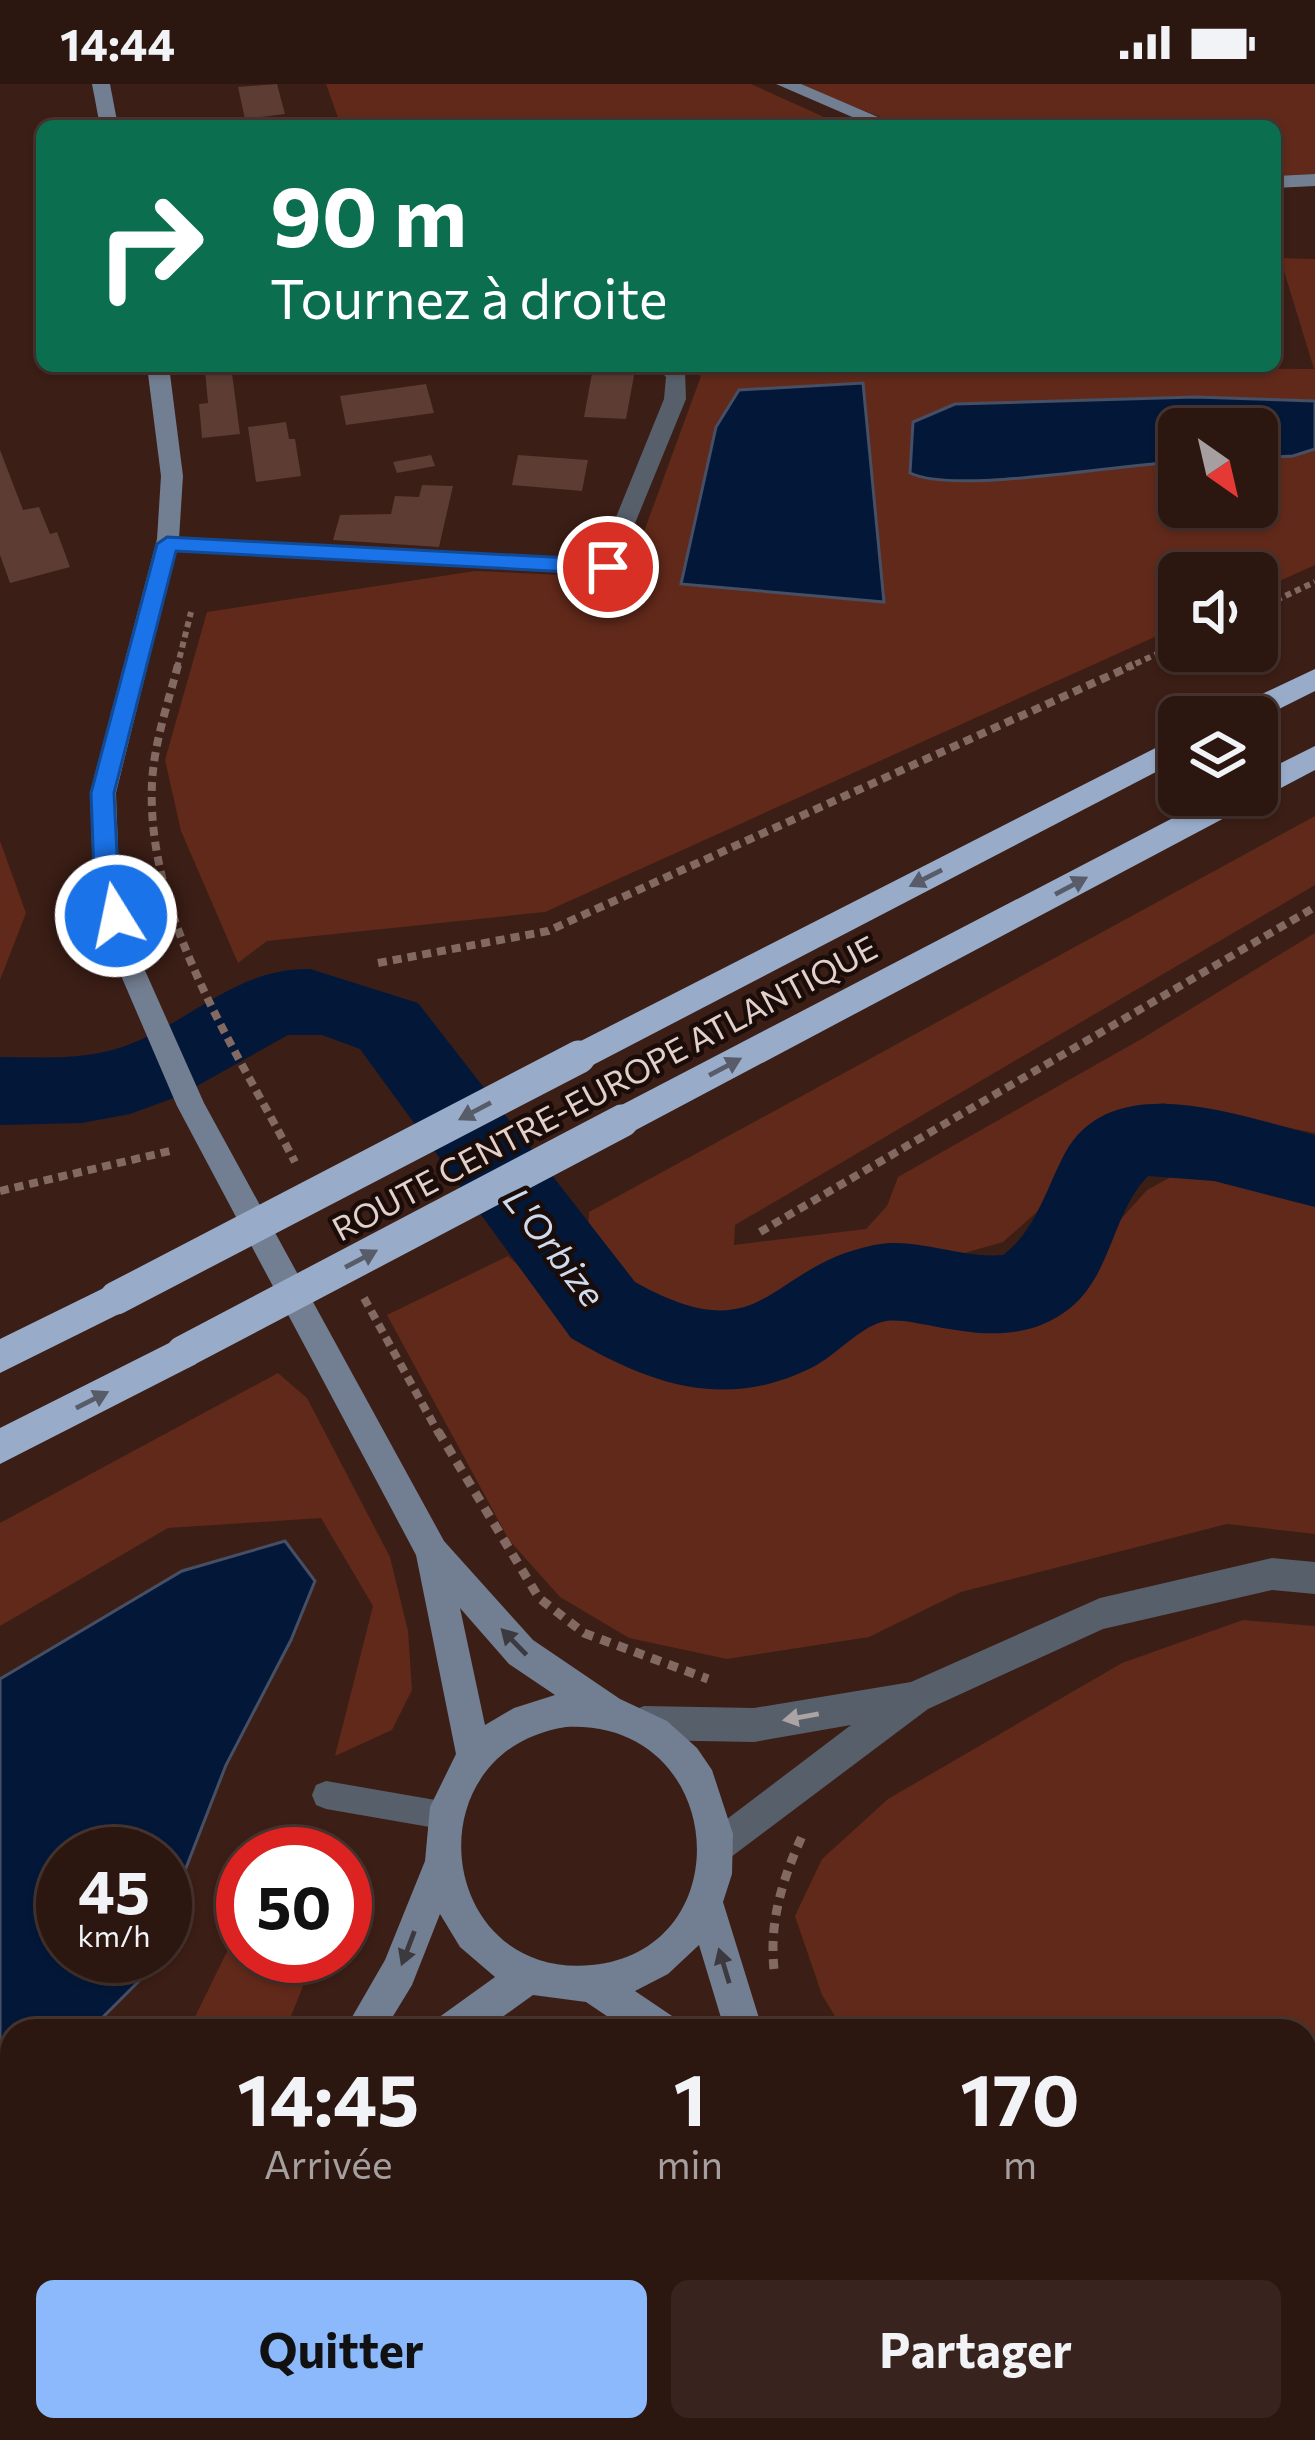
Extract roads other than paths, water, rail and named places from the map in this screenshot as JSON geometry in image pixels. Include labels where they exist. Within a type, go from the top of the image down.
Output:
[{"type":"highway","points":[[1278,697],[1315,679]]},
{"type":"highway","name":"ROUTE CENTRE-EUROPE ATLANTIQUE","points":[[0,1357],[1158,758]]},
{"type":"highway","points":[[1278,777],[1315,758]]},
{"type":"highway","name":"ROUTE CENTRE-EUROPE ATLANTIQUE","points":[[0,1448],[1203,816]]},
{"type":"main road","points":[[101,84],[108,120]]},
{"type":"main road","points":[[784,84],[875,120]]},
{"type":"main road","points":[[1281,182],[1315,181]]},
{"type":"main road","points":[[159,372],[172,476],[167,544],[103,793],[106,874],[126,957],[191,1106],[432,1552],[521,1652],[608,1711]]},
{"type":"main road","points":[[432,1552],[475,1761]]},
{"type":"main road","points":[[571,1708],[608,1711],[644,1723],[674,1745],[698,1776],[712,1811],[715,1851],[704,1901],[685,1933],[659,1959],[628,1976],[570,1987],[526,1977],[493,1958],[467,1930],[450,1897],[443,1860],[447,1816],[458,1786],[502,1734],[535,1717],[571,1708]]},
{"type":"main road","points":[[370,2019],[399,1972],[443,1860]]},
{"type":"main road","points":[[704,1901],[740,2019]]},
{"type":"main road","points":[[468,2019],[526,1977]]},
{"type":"main road","points":[[592,1985],[644,2019]]},
{"type":"street","points":[[167,544],[608,567],[675,399],[677,376],[673,372]]},
{"type":"street","points":[[715,1851],[916,1697],[1100,1614],[1272,1574],[1315,1578]]},
{"type":"street","points":[[644,1723],[754,1725],[916,1697]]},
{"type":"lane","points":[[326,1795],[447,1816]]},
{"type":"water","points":[[863,383],[884,602],[681,584],[716,427],[739,390]]},
{"type":"water","points":[[1195,397],[1315,401],[1315,449],[1278,457],[1278,408],[1158,408],[1158,464],[999,480],[932,479],[910,473],[913,422],[955,404]]},
{"type":"water","points":[[285,1541],[315,1581],[291,1640],[226,1765],[192,1853],[192,1827],[36,1827],[36,1983],[137,1983],[101,2019],[0,2019],[0,1679],[182,1571]]},
{"type":"waterway","name":"L'Orbize","points":[[0,1091],[82,1089],[130,1080],[280,1004],[310,1001],[356,1013],[389,1026],[603,1310],[675,1344],[724,1351],[775,1341],[851,1292],[874,1284],[905,1283],[998,1296],[1031,1286],[1062,1253],[1107,1162],[1136,1141],[1185,1141],[1315,1171]]}]
